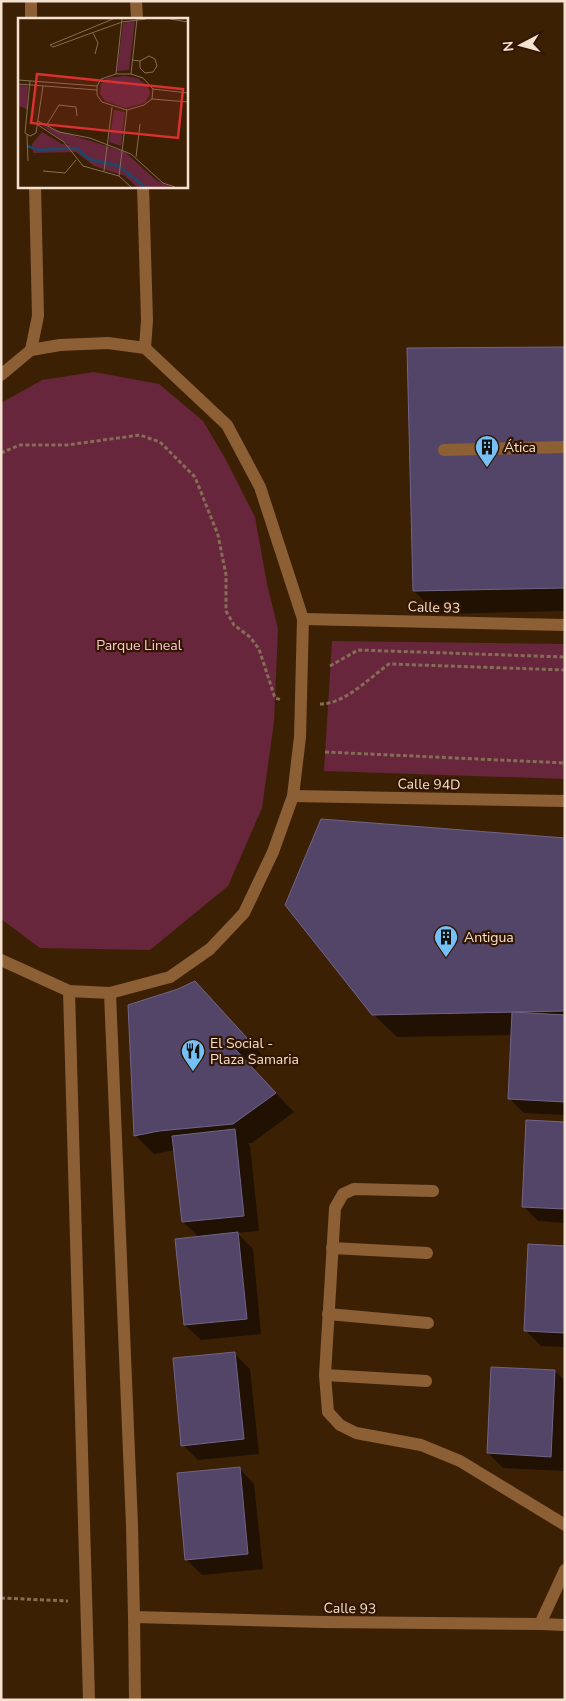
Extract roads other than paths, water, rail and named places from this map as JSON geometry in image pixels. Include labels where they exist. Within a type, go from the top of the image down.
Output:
[{"type":"street","points":[[31,1],[32,18]]},
{"type":"street","points":[[136,1],[137,18]]},
{"type":"street","points":[[31,350],[38,316],[35,188]]},
{"type":"street","points":[[143,188],[147,320],[145,348]]},
{"type":"street","points":[[1,375],[31,350],[108,343],[145,348],[227,425],[260,487],[303,619],[300,737],[293,796],[273,852],[244,913],[210,949],[170,977],[110,993],[69,990],[1,960]]},
{"type":"street","points":[[444,450],[565,447]]},
{"type":"street","name":"Calle 93","points":[[303,619],[565,625]]},
{"type":"street","name":"Calle 94D","points":[[293,796],[565,801]]},
{"type":"street","points":[[69,990],[89,1700]]},
{"type":"street","points":[[110,993],[134,1617],[135,1700]]},
{"type":"street","points":[[433,1191],[354,1189],[343,1194],[335,1208],[325,1375],[328,1412],[340,1424],[356,1433],[421,1445],[460,1461],[565,1525]]},
{"type":"street","points":[[332,1248],[427,1253]]},
{"type":"street","points":[[328,1314],[428,1323]]},
{"type":"street","points":[[325,1375],[426,1381]]},
{"type":"street","points":[[540,1624],[565,1570]]},
{"type":"street","name":"Calle 93","points":[[134,1617],[565,1625]]},
{"type":"place","name":"Ática","points":[[487,468]]},
{"type":"place","name":"Antigua","points":[[446,958]]},
{"type":"place","name":"El Social - Plaza Samaria","points":[[193,1072]]},
{"type":"park label","name":"Parque Lineal","points":[[139,645]]}]
